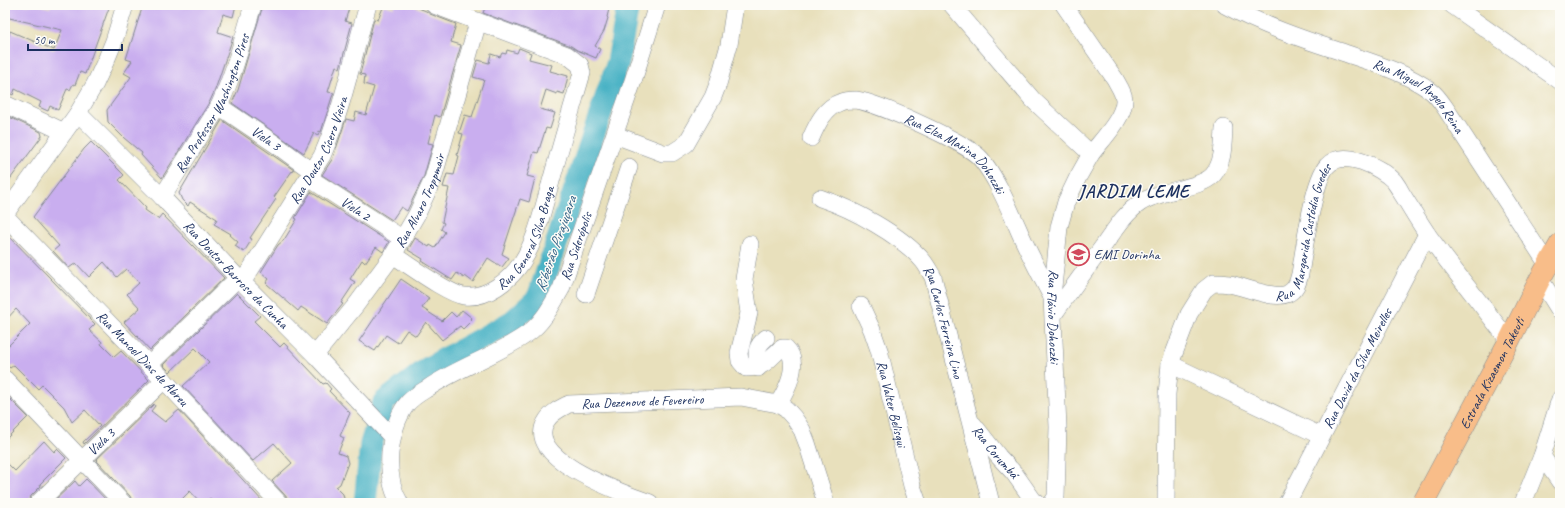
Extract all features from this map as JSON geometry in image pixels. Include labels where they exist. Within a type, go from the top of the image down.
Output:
[{"type":"main road","name":"Estrada Kizaemon Takeuti","points":[[1423,503],[1560,244]]},
{"type":"street","points":[[5,215],[78,113],[95,84],[114,41],[124,5]]},
{"type":"street","name":"Rua Professor Washington Píres","points":[[162,197],[219,106],[231,79],[253,5]]},
{"type":"street","name":"Rua Doutor Cícero Vieira","points":[[149,365],[240,281],[311,175],[322,156],[331,135],[368,5]]},
{"type":"street","points":[[434,5],[478,22]]},
{"type":"street","name":"Rua Siderópolis","points":[[392,437],[401,414],[408,403],[416,396],[437,381],[527,334],[548,313],[562,289],[633,81],[657,5]]},
{"type":"street","points":[[614,135],[663,153],[672,153],[686,144],[712,98],[718,84],[729,45],[735,5]]},
{"type":"street","points":[[952,5],[1033,100],[1090,154]]},
{"type":"street","name":"Rua Flávio Dohoczki","points":[[1054,500],[1058,427],[1054,314],[1052,297],[1059,227],[1066,202],[1078,177],[1090,154],[1117,119],[1123,108],[1124,99],[1115,79],[1064,5]]},
{"type":"street","name":"Rua Miguel Ângelo Reina","points":[[1225,5],[1251,19],[1284,32],[1384,66],[1417,81],[1433,92],[1448,112],[1544,272],[1560,311]]},
{"type":"street","points":[[1452,5],[1560,81]]},
{"type":"street","name":"Rua General Silva Braga","points":[[393,256],[459,295],[476,296],[487,293],[507,279],[521,263],[537,229],[582,73],[580,65],[567,55],[478,22]]},
{"type":"street","name":"Rua Alvaro Troppmair","points":[[315,355],[356,305],[393,256],[417,214],[433,178],[478,22]]},
{"type":"street","name":"Rua Elza Marina Dohoczki","points":[[811,138],[824,114],[831,107],[841,102],[855,100],[868,103],[893,113],[958,142],[981,158],[989,170],[1006,200],[1017,227],[1052,297]]},
{"type":"street","points":[[5,104],[64,132]]},
{"type":"street","name":"Viela 3","points":[[219,106],[275,144],[311,175]]},
{"type":"street","name":"Rua Doutor Barroso da Cunha","points":[[78,113],[162,197],[240,281],[315,355],[392,437]]},
{"type":"street","points":[[1054,314],[1110,236],[1134,208],[1140,203],[1158,195],[1207,180],[1213,174],[1219,166],[1222,155],[1224,128]]},
{"type":"street","name":"Rua Margarida Custódia Guedes","points":[[1166,503],[1167,394],[1170,364],[1189,314],[1204,290],[1213,283],[1229,284],[1283,295],[1292,290],[1297,284],[1315,194],[1322,173],[1327,166],[1334,161],[1351,159],[1365,162],[1381,170],[1394,181],[1427,234],[1509,341]]},
{"type":"street","points":[[586,294],[612,236],[629,167]]},
{"type":"street","name":"Viela 2","points":[[311,175],[403,239]]},
{"type":"street","name":"Rua Carlos Ferreira Lino","points":[[820,198],[838,205],[880,226],[906,245],[923,261],[933,277],[991,503]]},
{"type":"street","name":"Rua Manoel Dias de Abreu","points":[[5,215],[164,380],[279,503]]},
{"type":"street","points":[[583,227],[612,236]]},
{"type":"street","name":"Rua David da Silva Meirelles","points":[[1287,503],[1427,234]]},
{"type":"street","points":[[750,244],[744,279],[749,313],[740,353],[740,361],[746,368],[758,368],[782,348],[786,348],[791,353],[792,377],[778,404],[790,413],[802,430],[826,503]]},
{"type":"street","name":"Rua Valter Belisqui","points":[[861,306],[879,350],[910,479],[918,503]]},
{"type":"street","points":[[758,368],[757,350],[759,344],[766,338]]},
{"type":"street","points":[[1170,364],[1321,436]]},
{"type":"street","points":[[5,379],[123,503]]},
{"type":"street","name":"Viela 3","points":[[38,503],[164,380]]},
{"type":"street","name":"Rua Dezenove de Fevereiro","points":[[650,503],[595,482],[563,462],[549,449],[542,436],[546,420],[554,412],[569,404],[741,397],[778,404]]},
{"type":"street","points":[[1523,503],[1542,456],[1560,399]]},
{"type":"street","name":"Rua Corumbá","points":[[969,419],[1037,503]]},
{"type":"street","points":[[392,437],[390,464],[392,484],[400,503]]},
{"type":"street","points":[[1542,456],[1560,482]]},
{"type":"building","points":[[9,5],[39,5],[50,8],[51,5],[110,5],[85,74],[80,72],[75,85],[73,84],[70,90],[67,89],[58,110],[50,106],[48,111],[39,107],[41,102],[15,89],[13,95],[5,91],[5,49],[10,31],[54,50],[62,30],[5,17]]},
{"type":"building","points":[[143,5],[236,5],[233,17],[223,14],[218,32],[233,37],[215,90],[210,101],[162,178],[141,155],[142,153],[108,122],[107,110],[131,77],[124,73],[132,61],[126,59]]},
{"type":"building","points":[[263,5],[350,5],[345,21],[352,23],[340,68],[336,66],[328,92],[334,93],[321,132],[319,131],[318,135],[314,133],[304,153],[232,103],[238,90]]},
{"type":"building","points":[[384,5],[394,8],[395,5],[411,5],[456,24],[451,42],[461,45],[440,117],[435,115],[428,143],[433,144],[424,176],[407,211],[401,207],[392,220],[322,175],[333,158],[346,119],[354,121],[356,112],[366,115],[374,87],[364,84],[365,75],[360,74],[374,19],[378,20]]},
{"type":"building","points":[[486,5],[610,5],[604,31],[595,46],[600,49],[596,58],[571,46],[483,13]]},
{"type":"building","points":[[519,48],[531,53],[529,59],[552,65],[550,71],[568,76],[564,94],[557,92],[557,94],[546,90],[540,109],[555,113],[550,129],[546,128],[538,153],[534,152],[527,176],[535,178],[529,202],[520,199],[502,254],[509,258],[502,267],[488,258],[473,282],[465,276],[464,278],[457,273],[452,280],[422,261],[423,259],[408,250],[415,238],[429,247],[430,245],[435,248],[445,232],[441,229],[444,223],[442,222],[449,188],[443,187],[447,174],[454,175],[459,156],[457,155],[463,134],[459,133],[465,115],[472,117],[484,80],[473,77],[478,60],[489,63],[491,54],[500,57],[502,53],[506,54],[507,50],[517,53]]},
{"type":"building","points":[[5,115],[41,132],[42,136],[5,186]]},
{"type":"building","points":[[222,120],[294,170],[274,197],[276,199],[250,238],[252,239],[244,252],[235,246],[238,242],[230,235],[231,234],[214,224],[217,219],[190,202],[188,206],[182,200],[179,193]]},
{"type":"building","points":[[91,142],[124,175],[119,180],[146,208],[145,210],[158,219],[162,214],[224,278],[150,350],[124,322],[140,308],[127,294],[139,283],[126,269],[117,277],[104,262],[89,277],[76,263],[69,268],[53,251],[59,246],[33,217],[84,149]]},
{"type":"building","points":[[311,192],[389,242],[383,252],[376,247],[365,263],[362,260],[350,279],[355,282],[341,303],[343,304],[327,324],[301,307],[298,311],[266,283],[269,279],[261,272],[278,245],[284,240]]},
{"type":"building","points":[[5,232],[95,324],[89,330],[102,342],[101,344],[114,357],[121,351],[149,380],[84,444],[83,442],[100,426],[85,410],[72,422],[64,407],[42,385],[38,389],[14,365],[10,368],[5,363],[5,349],[30,324],[16,309],[5,321]]},
{"type":"building","points":[[401,279],[429,298],[422,308],[442,321],[451,312],[456,317],[462,310],[472,318],[472,320],[463,329],[460,326],[442,340],[426,322],[416,336],[407,330],[398,343],[386,335],[375,351],[359,341]]},
{"type":"building","points":[[237,293],[260,316],[254,321],[280,347],[284,343],[323,384],[326,383],[331,389],[329,391],[350,413],[340,436],[344,438],[338,453],[346,456],[348,463],[340,484],[336,487],[343,494],[345,503],[292,503],[272,481],[292,463],[274,443],[253,461],[183,386],[209,362],[195,348],[170,372],[163,365]]},
{"type":"building","points":[[5,394],[28,417],[5,440]]},
{"type":"building","points":[[154,404],[155,406],[151,411],[165,422],[179,410],[264,503],[215,503],[210,498],[205,503],[201,503],[190,491],[178,503],[133,503],[130,496],[96,460]]},
{"type":"building","points":[[44,441],[54,452],[57,449],[66,458],[40,484],[41,486],[31,496],[28,503],[10,503],[5,498],[5,461],[15,471]]},
{"type":"building","points":[[86,479],[109,503],[52,503],[75,481],[79,486]]},
{"type":"waterway","name":"Ribeirão Pirajuçara","points":[[365,503],[371,444],[384,402],[428,368],[513,321],[538,298],[618,62],[628,5]]},
{"type":"place","name":"EMI Dorinha","points":[[1079,254]]},
{"type":"district","name":"JARDIM LEME","points":[[1134,191]]}]
